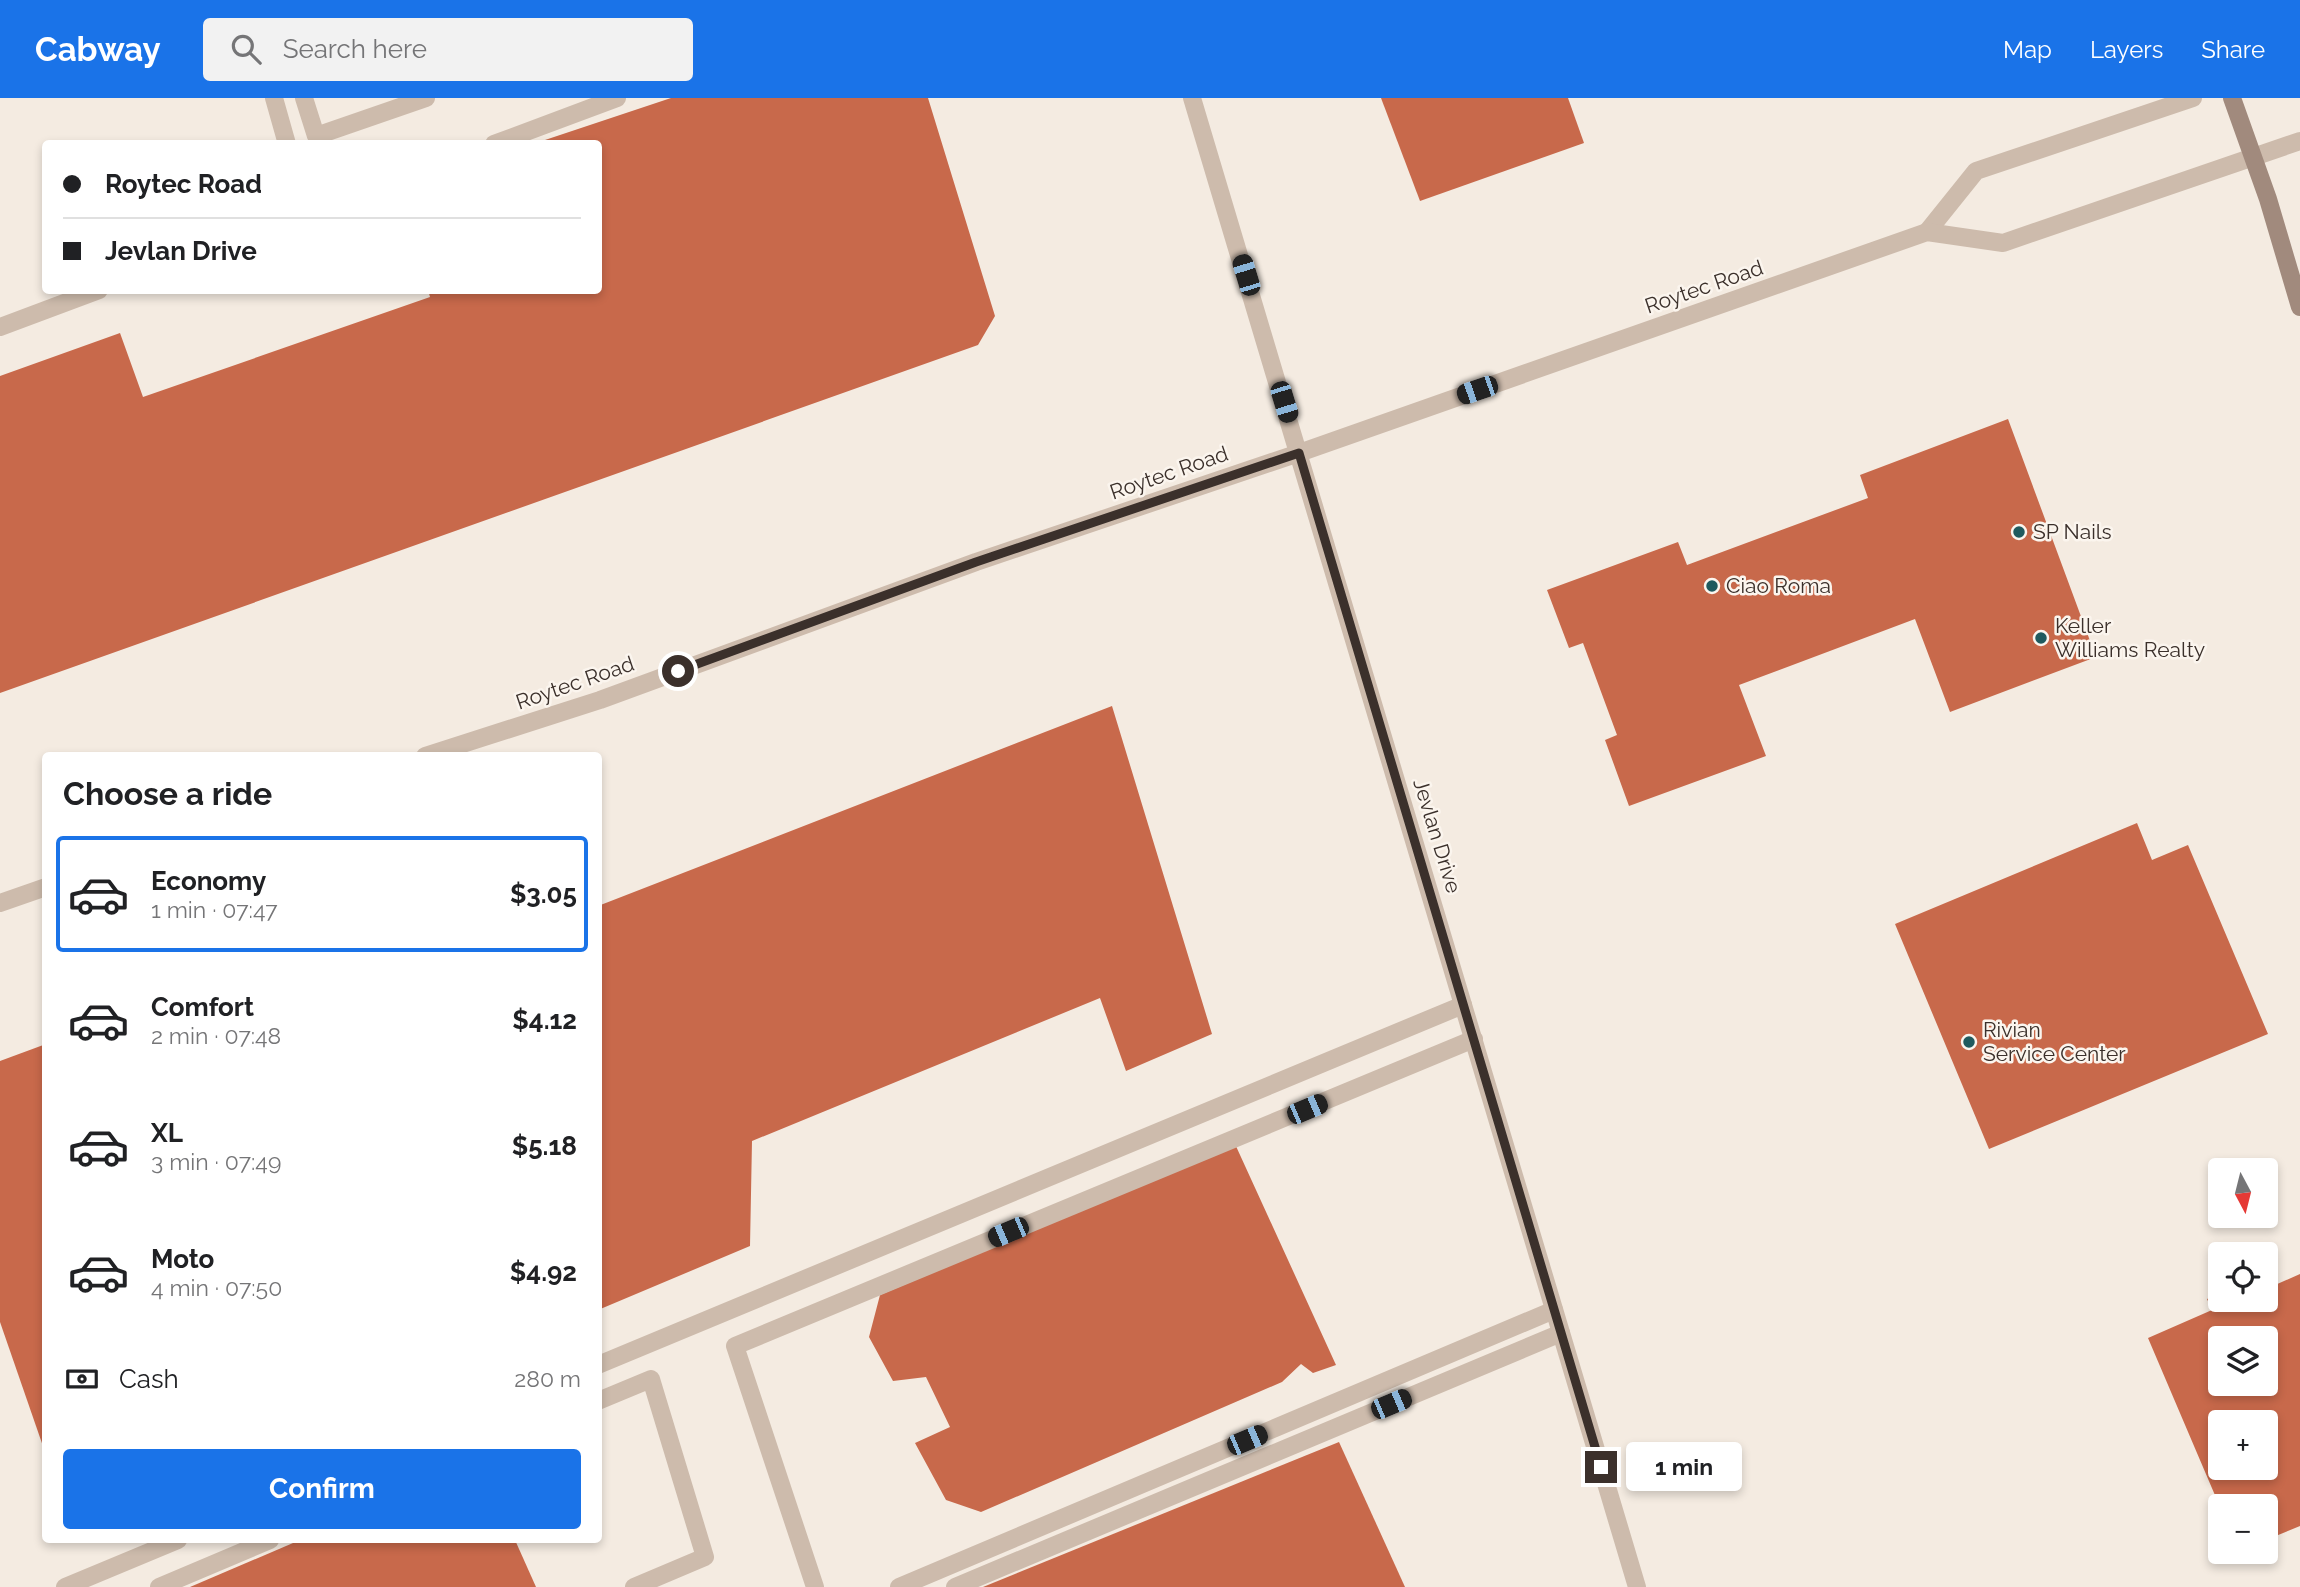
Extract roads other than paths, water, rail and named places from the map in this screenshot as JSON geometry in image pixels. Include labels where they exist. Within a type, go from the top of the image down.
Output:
[{"type":"main road","points":[[2232,98],[2300,307]]},
{"type":"street","points":[[274,98],[286,140]]},
{"type":"street","points":[[304,98],[316,136],[426,98]]},
{"type":"street","points":[[505,140],[617,98]]},
{"type":"street","name":"Jevlan Drive","points":[[1192,98],[1637,1587]]},
{"type":"street","points":[[1927,232],[1976,171],[2193,98]]},
{"type":"street","name":"Roytec Road","points":[[438,752],[600,700],[976,562],[1299,453],[1927,232],[2003,243],[2300,141]]},
{"type":"street","points":[[0,327],[88,294]]},
{"type":"street","points":[[0,902],[42,888]]},
{"type":"street","points":[[602,1363],[1463,1005]]},
{"type":"street","points":[[815,1587],[734,1346],[1474,1040]]},
{"type":"street","points":[[899,1587],[1554,1310]]},
{"type":"street","points":[[956,1587],[1561,1333]]},
{"type":"street","points":[[602,1400],[651,1379],[705,1557],[634,1587]]},
{"type":"street","points":[[65,1587],[171,1543]]},
{"type":"street","points":[[159,1587],[263,1543]]},
{"type":"place","name":"SP Nails","points":[[2019,532]]},
{"type":"place","name":"Ciao Roma","points":[[1712,586]]},
{"type":"place","name":"Keller Williams Realty","points":[[2041,638]]},
{"type":"place","name":"Rivian Service Center","points":[[1969,1042]]}]
